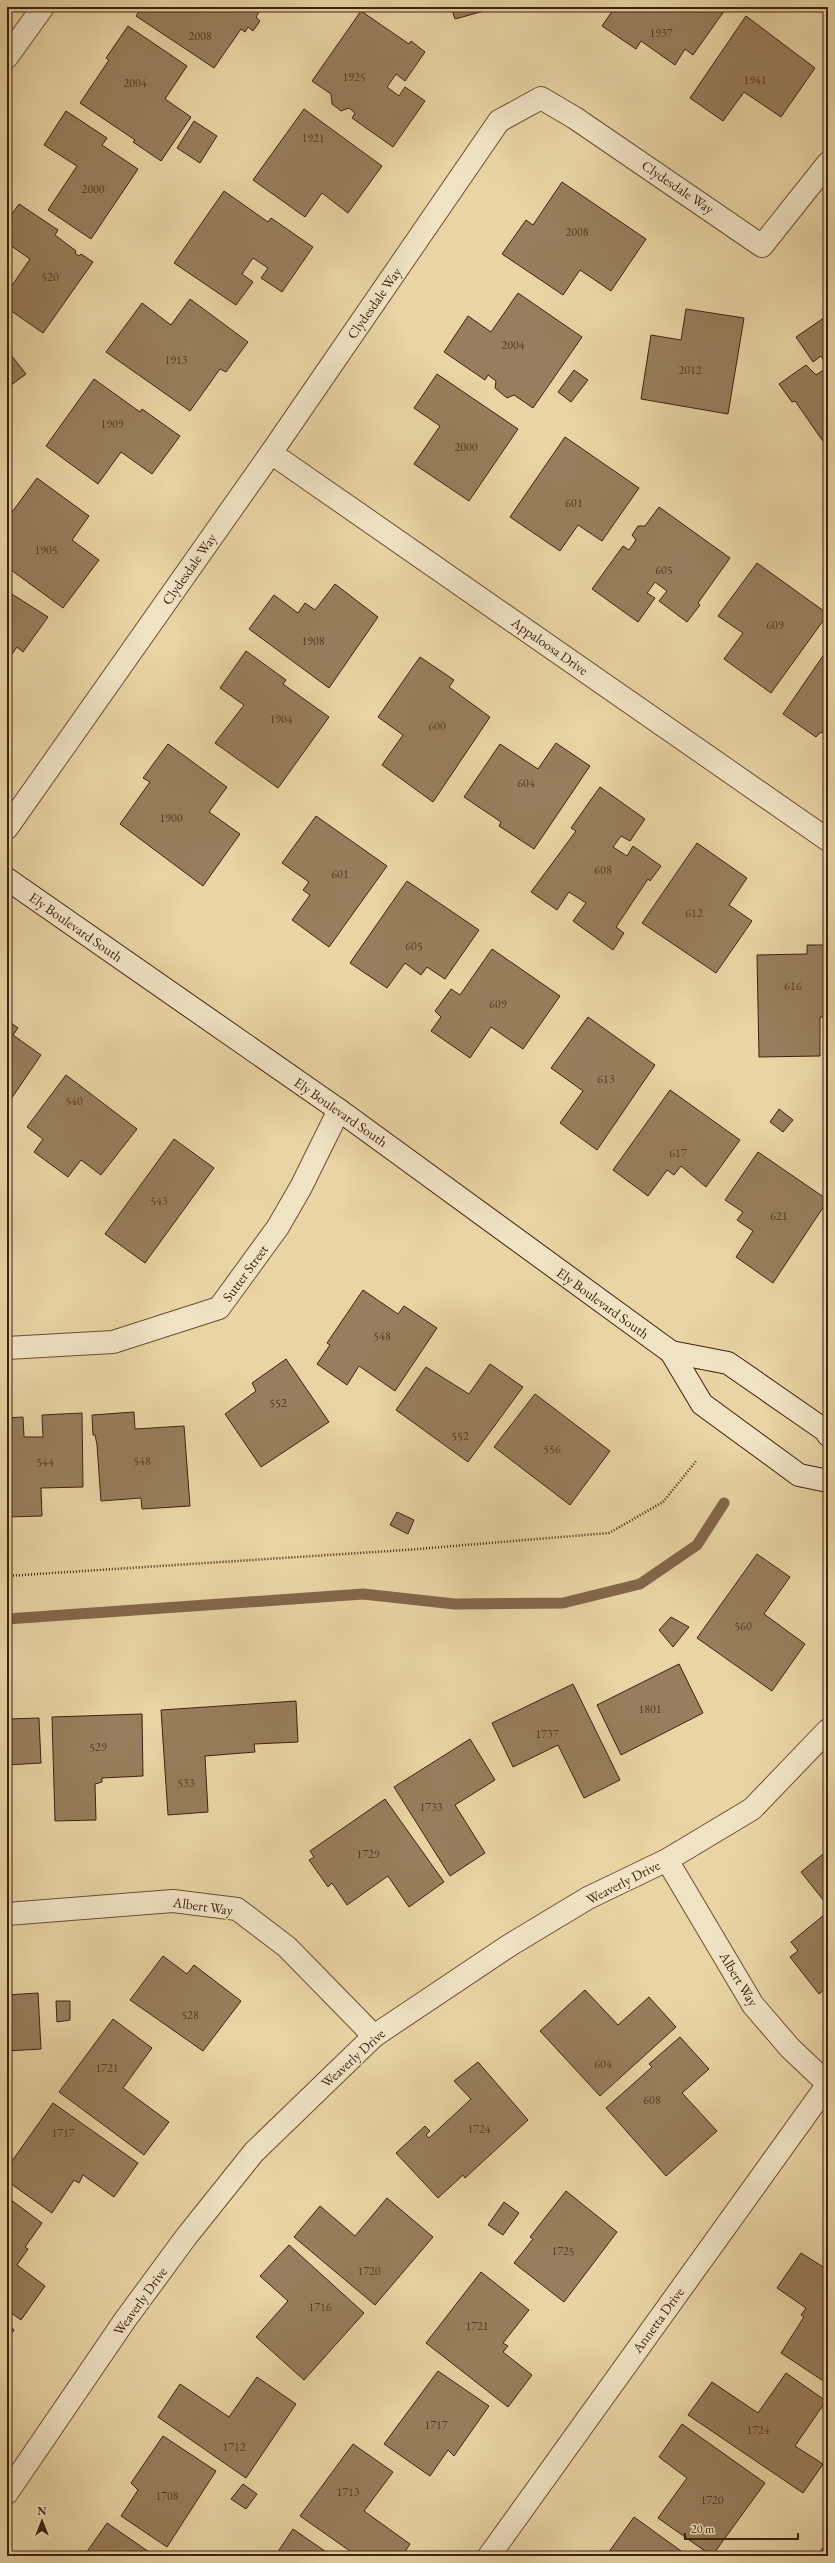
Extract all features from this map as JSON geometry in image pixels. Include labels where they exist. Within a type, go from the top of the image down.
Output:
[{"type":"street","points":[[7,57],[42,7]]},
{"type":"street","name":"Clydesdale Way","points":[[7,828],[271,453],[499,121],[541,98],[575,118],[762,246],[828,163]]},
{"type":"street","name":"Appaloosa Drive","points":[[271,453],[828,840]]},
{"type":"street","name":"Ely Boulevard South","points":[[7,879],[339,1110],[671,1352],[702,1404],[799,1475],[828,1481]]},
{"type":"street","name":"Sutter Street","points":[[7,1348],[113,1342],[219,1308],[278,1228],[301,1187],[339,1110]]},
{"type":"street","name":"Ely Boulevard South","points":[[671,1352],[728,1363],[826,1431],[828,1435]]},
{"type":"street","name":"Weaverly Drive","points":[[7,2493],[125,2320],[186,2236],[249,2158],[374,2036],[510,1945],[588,1898],[667,1860],[752,1809],[828,1730]]},
{"type":"street","name":"Albert Way","points":[[667,1860],[753,2005],[790,2048],[828,2084]]},
{"type":"street","name":"Albert Way","points":[[7,1914],[173,1901],[237,1909],[287,1947],[374,2036]]},
{"type":"street","name":"Annetta Drive","points":[[489,2556],[828,2084]]},
{"type":"path","points":[[7,1576],[405,1550],[609,1533],[663,1502],[697,1460]]},
{"type":"building","points":[[142,7],[262,7],[256,17],[260,21],[253,31],[248,27],[245,32],[241,29],[214,68],[136,16]]},
{"type":"building","points":[[451,7],[495,7],[495,8],[455,19]]},
{"type":"building","points":[[615,7],[727,7],[693,55],[685,49],[675,65],[641,41],[636,49],[602,26]]},
{"type":"building","points":[[361,11],[409,44],[411,41],[425,52],[405,81],[396,74],[387,87],[399,96],[405,87],[425,101],[393,147],[352,118],[355,113],[349,108],[341,111],[332,104],[331,94],[312,81]]},
{"type":"building","points":[[746,16],[815,68],[781,117],[744,92],[723,121],[690,98]]},
{"type":"building","points":[[128,26],[187,66],[165,99],[191,117],[161,161],[133,142],[135,140],[80,103],[109,60],[106,58]]},
{"type":"building","points":[[304,109],[382,166],[348,213],[322,193],[305,217],[253,180]]},
{"type":"building","points":[[66,111],[107,138],[102,145],[138,169],[91,239],[48,210],[77,166],[44,145]]},
{"type":"building","points":[[194,121],[217,136],[200,163],[177,148]]},
{"type":"building","points":[[562,182],[646,239],[611,291],[580,270],[563,295],[502,254],[526,220],[533,225]]},
{"type":"building","points":[[224,191],[268,222],[271,218],[313,247],[282,292],[261,278],[268,268],[253,258],[242,274],[253,282],[236,305],[174,263]]},
{"type":"building","points":[[19,204],[58,230],[55,235],[76,251],[75,253],[79,256],[81,254],[93,262],[43,333],[7,308],[7,293],[30,259],[7,243],[7,221]]},
{"type":"building","points":[[518,293],[582,337],[533,408],[514,395],[507,398],[495,388],[496,381],[488,375],[485,380],[444,352],[468,316],[491,332]]},
{"type":"building","points":[[190,299],[248,342],[226,372],[220,369],[190,411],[106,352],[142,303],[171,325]]},
{"type":"building","points":[[686,309],[744,318],[728,414],[641,399],[651,335],[681,340]]},
{"type":"building","points":[[828,315],[828,367],[821,356],[813,362],[796,337]]},
{"type":"building","points":[[7,350],[26,374],[7,388]]},
{"type":"building","points":[[806,365],[816,375],[828,367],[827,447],[795,401],[792,402],[779,384]]},
{"type":"building","points":[[574,370],[588,380],[571,402],[558,392]]},
{"type":"building","points":[[437,374],[518,429],[469,501],[414,464],[440,426],[414,408]]},
{"type":"building","points":[[94,379],[140,412],[142,409],[180,436],[152,474],[121,452],[98,484],[46,446]]},
{"type":"building","points":[[565,437],[639,488],[602,541],[578,525],[560,551],[510,517]]},
{"type":"building","points":[[37,478],[89,516],[72,540],[99,560],[63,608],[7,567],[7,519]]},
{"type":"building","points":[[659,507],[730,558],[698,603],[700,605],[687,622],[659,601],[667,591],[655,582],[647,593],[655,598],[638,622],[592,589],[623,546],[629,550],[636,540],[632,535],[638,526],[645,526]]},
{"type":"building","points":[[757,563],[828,614],[771,693],[724,659],[743,633],[718,616]]},
{"type":"building","points":[[335,584],[378,617],[329,688],[249,629],[274,595],[298,613],[305,603],[315,610]]},
{"type":"building","points":[[7,591],[48,617],[23,652],[17,647],[7,661]]},
{"type":"building","points":[[246,651],[286,680],[283,684],[329,717],[278,788],[215,743],[244,705],[220,688]]},
{"type":"building","points":[[825,653],[828,655],[828,736],[821,732],[816,737],[783,714]]},
{"type":"building","points":[[420,657],[454,680],[449,687],[490,717],[433,802],[382,765],[403,735],[378,717]]},
{"type":"building","points":[[556,743],[590,766],[534,849],[499,826],[501,822],[464,797],[500,744],[538,769]]},
{"type":"building","points":[[168,744],[227,787],[209,812],[240,834],[203,886],[120,824],[150,782],[143,778]]},
{"type":"building","points":[[600,787],[645,819],[630,841],[621,836],[613,847],[627,856],[633,846],[661,866],[650,881],[648,879],[616,927],[624,933],[613,950],[573,921],[586,903],[569,892],[557,910],[531,892],[576,831],[571,828]]},
{"type":"building","points":[[316,816],[387,866],[329,947],[292,920],[310,895],[303,890],[309,882],[282,863]]},
{"type":"building","points":[[697,843],[747,878],[729,905],[752,921],[716,973],[642,923]]},
{"type":"building","points":[[407,881],[479,930],[445,979],[427,967],[421,975],[405,963],[387,988],[350,963]]},
{"type":"building","points":[[807,945],[828,945],[828,1017],[820,1017],[820,1056],[759,1057],[757,955],[807,954]]},
{"type":"building","points":[[492,949],[560,996],[523,1049],[491,1027],[470,1058],[431,1031],[441,1017],[435,1011],[451,989],[460,995]]},
{"type":"building","points":[[588,1017],[655,1065],[597,1150],[560,1123],[583,1091],[551,1068]]},
{"type":"building","points":[[7,1020],[18,1028],[13,1035],[41,1055],[7,1105]]},
{"type":"building","points":[[66,1075],[137,1129],[101,1175],[81,1160],[68,1177],[34,1152],[43,1139],[27,1127]]},
{"type":"building","points":[[670,1090],[740,1140],[706,1187],[681,1166],[674,1175],[667,1170],[648,1196],[613,1170]]},
{"type":"building","points":[[779,1109],[793,1120],[783,1132],[770,1122]]},
{"type":"building","points":[[174,1139],[214,1168],[145,1263],[105,1234]]},
{"type":"building","points":[[758,1152],[828,1200],[773,1283],[736,1257],[753,1231],[737,1220],[743,1212],[725,1200]]},
{"type":"building","points":[[363,1290],[398,1314],[404,1306],[437,1328],[395,1391],[359,1366],[347,1385],[317,1364],[330,1345],[327,1343]]},
{"type":"building","points":[[286,1359],[329,1422],[261,1467],[225,1414],[256,1391],[252,1383]]},
{"type":"building","points":[[490,1364],[523,1387],[468,1462],[396,1410],[426,1367],[469,1394]]},
{"type":"building","points":[[535,1394],[610,1451],[570,1505],[494,1447]]},
{"type":"building","points":[[134,1412],[135,1429],[184,1426],[190,1506],[142,1509],[141,1498],[101,1501],[97,1445],[95,1435],[93,1435],[92,1415]]},
{"type":"building","points":[[82,1413],[83,1487],[41,1488],[42,1516],[7,1517],[7,1418],[23,1417],[24,1437],[43,1437],[42,1415]]},
{"type":"building","points":[[397,1512],[414,1520],[408,1534],[390,1525]]},
{"type":"building","points":[[757,1554],[790,1577],[764,1614],[805,1644],[772,1691],[697,1638]]},
{"type":"building","points":[[671,1617],[689,1627],[673,1647],[659,1630]]},
{"type":"building","points":[[679,1664],[703,1713],[621,1755],[597,1705]]},
{"type":"building","points":[[573,1684],[620,1780],[584,1798],[558,1745],[513,1767],[492,1723]]},
{"type":"building","points":[[296,1701],[298,1742],[254,1744],[255,1752],[205,1756],[208,1812],[168,1815],[161,1710]]},
{"type":"building","points":[[142,1714],[143,1776],[102,1778],[102,1782],[95,1784],[96,1820],[55,1821],[52,1717]]},
{"type":"building","points":[[39,1718],[41,1763],[7,1765],[7,1719]]},
{"type":"building","points":[[470,1739],[495,1780],[455,1805],[485,1853],[450,1876],[394,1787]]},
{"type":"building","points":[[385,1799],[444,1882],[409,1907],[388,1876],[347,1905],[332,1883],[328,1887],[309,1860],[314,1857],[310,1851]]},
{"type":"building","points":[[828,1850],[828,1906],[801,1872]]},
{"type":"building","points":[[824,1915],[828,1920],[828,1987],[819,1994],[790,1957],[798,1951],[791,1942]]},
{"type":"building","points":[[163,1956],[187,1974],[194,1965],[241,2001],[203,2051],[130,2000]]},
{"type":"building","points":[[585,1990],[618,2025],[649,1997],[676,2027],[600,2096],[540,2031]]},
{"type":"building","points":[[38,1993],[41,2049],[7,2051],[7,1995]]},
{"type":"building","points":[[56,2001],[70,2001],[70,2020],[57,2022]]},
{"type":"building","points":[[113,2019],[152,2048],[123,2088],[169,2122],[144,2155],[59,2092]]},
{"type":"building","points":[[680,2037],[709,2069],[682,2093],[717,2131],[666,2176],[606,2108],[652,2067],[649,2064]]},
{"type":"building","points":[[478,2062],[528,2120],[465,2178],[463,2175],[438,2198],[396,2153],[425,2126],[430,2131],[426,2135],[429,2138],[471,2099],[454,2081]]},
{"type":"building","points":[[53,2103],[138,2163],[114,2197],[83,2175],[79,2183],[74,2180],[52,2213],[7,2181],[7,2168]]},
{"type":"building","points":[[566,2191],[617,2232],[564,2302],[514,2263],[533,2239],[530,2237]]},
{"type":"building","points":[[7,2197],[42,2223],[25,2247],[28,2249],[17,2265],[45,2286],[21,2320],[7,2310]]},
{"type":"building","points":[[387,2198],[433,2237],[375,2305],[294,2237],[320,2206],[355,2236]]},
{"type":"building","points":[[504,2202],[519,2213],[503,2235],[488,2225]]},
{"type":"building","points":[[289,2245],[364,2313],[304,2380],[256,2337],[288,2301],[260,2276]]},
{"type":"building","points":[[801,2253],[828,2270],[828,2384],[781,2353],[804,2317],[801,2315],[806,2308],[777,2288]]},
{"type":"building","points":[[481,2272],[529,2310],[503,2343],[508,2346],[503,2352],[532,2375],[508,2407],[426,2343]]},
{"type":"building","points":[[7,2325],[14,2330],[7,2340]]},
{"type":"building","points":[[438,2371],[489,2406],[454,2456],[448,2450],[430,2476],[384,2444]]},
{"type":"building","points":[[786,2373],[826,2401],[795,2446],[823,2464],[803,2493],[688,2415],[712,2382],[758,2413]]},
{"type":"building","points":[[257,2377],[296,2404],[246,2478],[158,2417],[180,2384],[229,2417]]},
{"type":"building","points":[[682,2424],[765,2483],[712,2556],[658,2518],[687,2478],[659,2457]]},
{"type":"building","points":[[163,2436],[216,2471],[167,2547],[121,2516],[138,2490],[131,2483]]},
{"type":"building","points":[[353,2444],[393,2472],[364,2511],[410,2544],[402,2556],[357,2556],[300,2516]]},
{"type":"building","points":[[243,2484],[257,2494],[246,2509],[231,2499]]},
{"type":"building","points":[[634,2517],[688,2556],[606,2556]]},
{"type":"building","points":[[107,2523],[155,2556],[84,2556]]},
{"type":"building","points":[[293,2529],[332,2556],[275,2556]]},
{"type":"building","points":[[828,2541],[828,2556],[817,2556]]},
{"type":"waterway","points":[[7,1619],[363,1594],[455,1604],[563,1603],[640,1584],[697,1545],[724,1503]]}]
